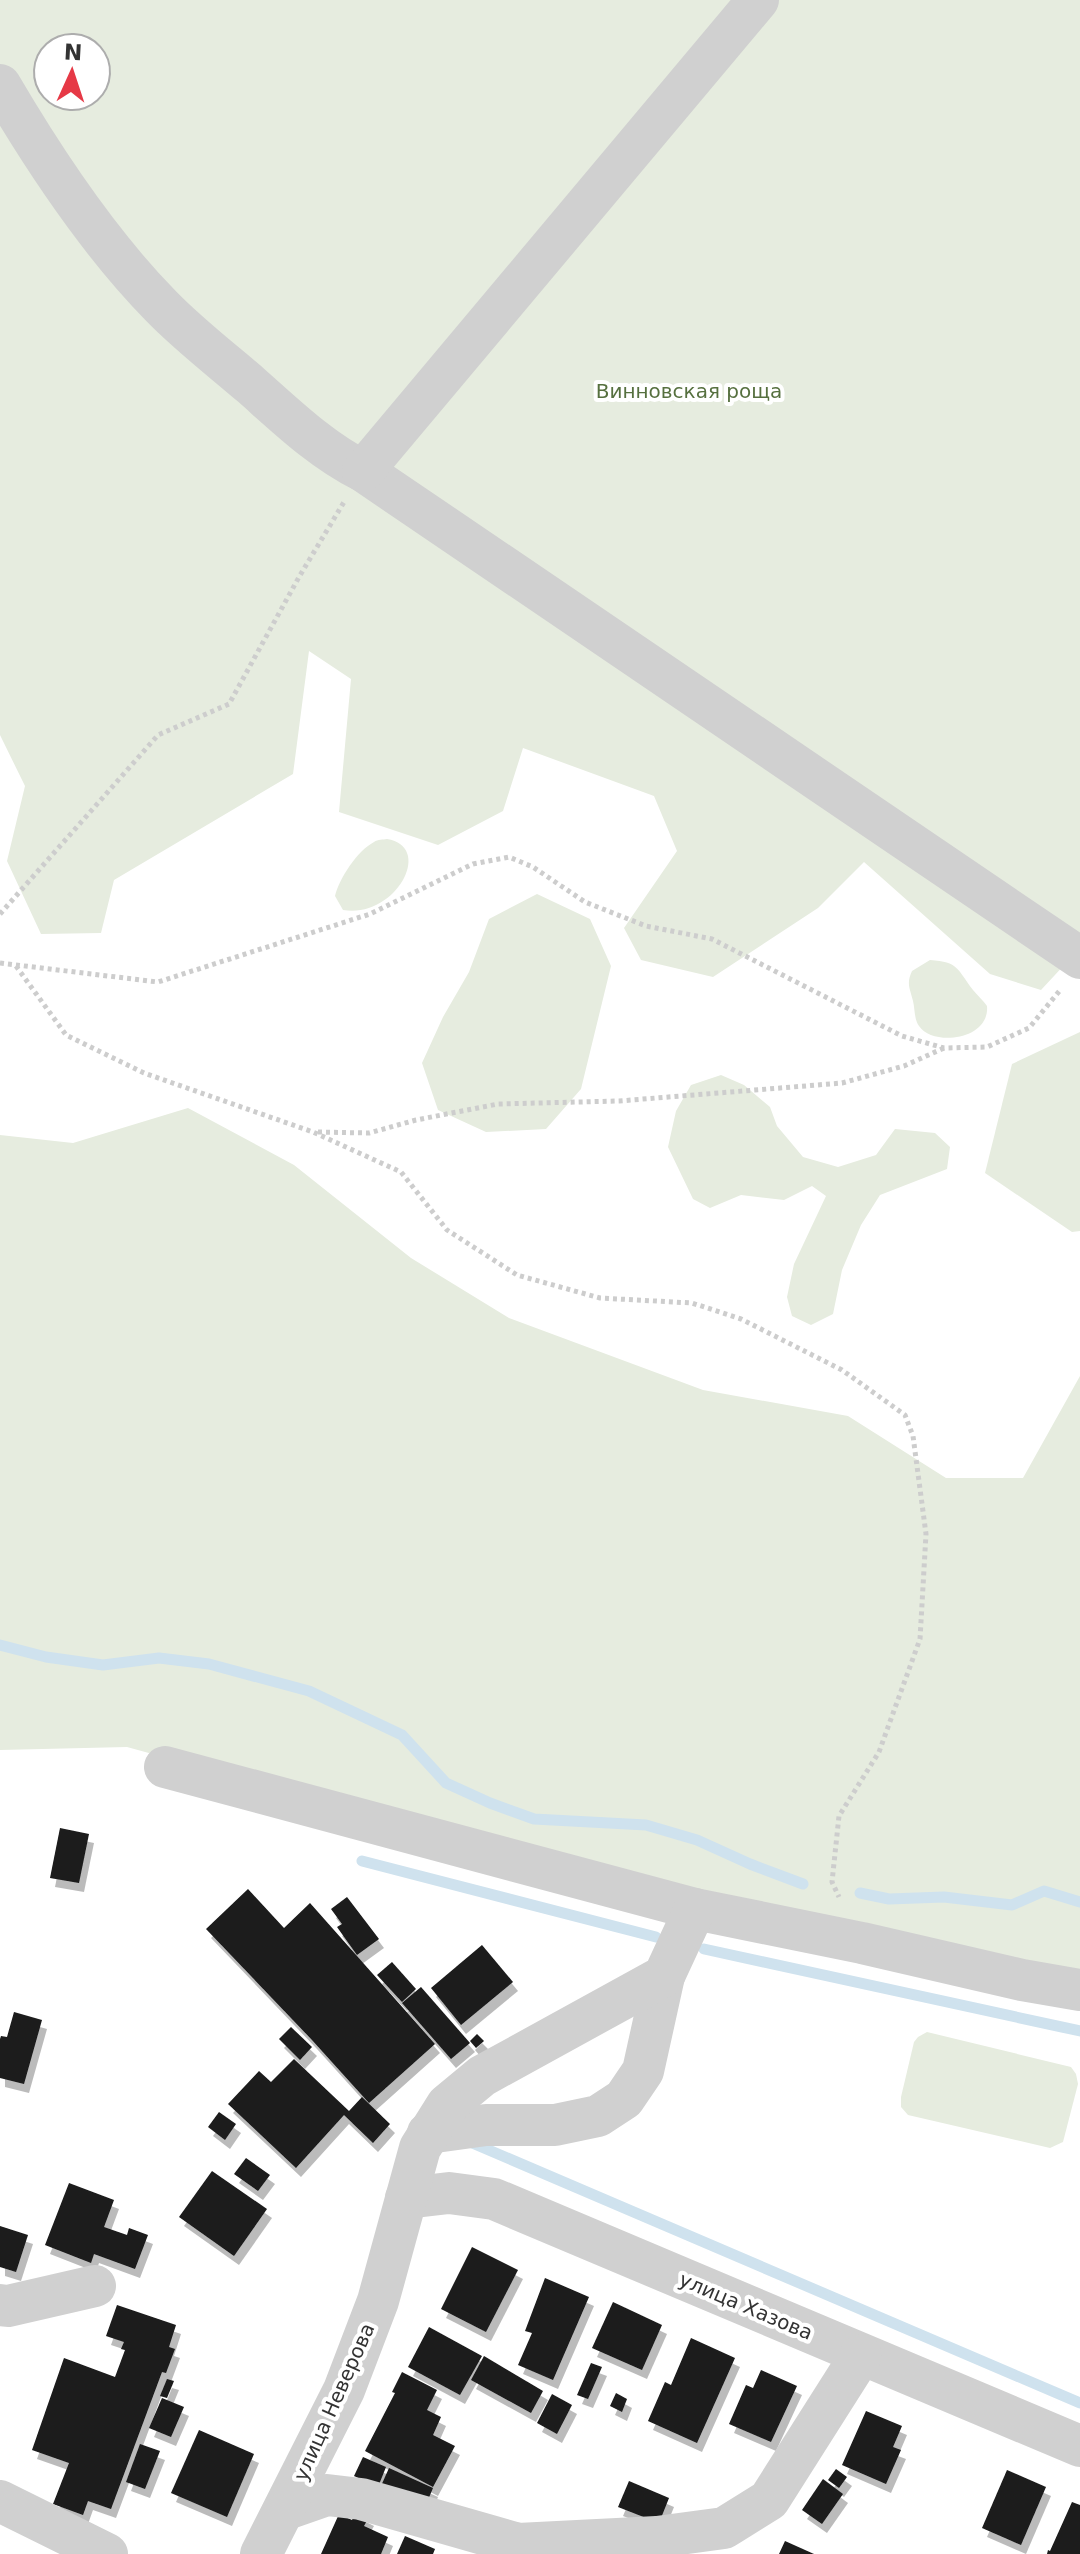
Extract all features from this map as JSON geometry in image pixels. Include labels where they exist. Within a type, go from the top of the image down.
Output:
[{"type":"street","points":[[363,471],[758,0]]},
{"type":"street","points":[[0,85],[27,132],[118,258],[162,308],[294,423],[339,459],[363,471],[1072,972]]},
{"type":"street","points":[[165,1767],[695,1909],[1080,1990]]},
{"type":"street","points":[[428,2133],[486,2125],[555,2125],[598,2116],[624,2099],[643,2071],[664,1976],[695,1909]]},
{"type":"street","name":"улица Неверова","points":[[261,2554],[344,2390],[378,2301],[420,2148],[447,2105],[482,2076],[664,1976]]},
{"type":"street","name":"улица Хазова","points":[[406,2198],[449,2193],[494,2199],[1080,2446]]},
{"type":"street","points":[[0,2305],[8,2306],[95,2286]]},
{"type":"street","points":[[284,2510],[327,2495],[361,2499],[518,2549],[724,2528],[769,2500],[861,2355]]},
{"type":"street","points":[[0,2501],[107,2554]]},
{"type":"path","points":[[0,914],[158,735],[229,704],[299,577],[363,471]]},
{"type":"path","points":[[0,963],[158,982],[370,914],[473,864],[509,857],[533,867],[585,902],[646,926],[712,939],[902,1036],[944,1048],[987,1047],[1029,1028],[1072,972]]},
{"type":"path","points":[[16,966],[66,1035],[144,1073],[313,1132],[401,1172],[447,1230],[517,1275],[600,1298],[692,1303],[741,1319],[842,1370],[905,1415],[913,1436],[926,1534],[920,1639],[879,1752],[839,1816],[832,1882],[862,1943]]},
{"type":"path","points":[[313,1132],[369,1133],[498,1104],[619,1101],[842,1083],[904,1066],[944,1048]]},
{"type":"green space","name":"Винновская роща","points":[[0,0],[1080,0],[1080,948],[1041,990],[990,974],[864,862],[818,908],[713,977],[641,960],[624,928],[677,851],[654,796],[523,748],[503,811],[438,845],[339,812],[351,679],[309,651],[293,774],[114,880],[101,933],[41,934],[7,861],[25,786],[0,735]]},
{"type":"green space","points":[[387,839],[401,845],[408,855],[408,867],[402,881],[379,904],[362,910],[343,910],[335,896],[345,874],[368,846],[377,840]]},
{"type":"green space","points":[[537,894],[590,919],[611,966],[581,1089],[546,1129],[486,1132],[438,1110],[422,1063],[443,1017],[469,972],[489,919]]},
{"type":"green space","points":[[930,960],[956,968],[987,1006],[986,1017],[970,1033],[959,1037],[936,1037],[926,1033],[917,1023],[909,979],[912,971]]},
{"type":"green space","points":[[1080,1032],[1080,1231],[1072,1232],[985,1173],[1012,1064]]},
{"type":"green space","points":[[721,1075],[744,1085],[770,1107],[777,1126],[803,1157],[838,1167],[876,1155],[895,1129],[935,1133],[950,1147],[947,1169],[880,1195],[861,1225],[842,1270],[833,1314],[811,1325],[792,1316],[787,1297],[794,1264],[826,1196],[812,1186],[784,1200],[741,1195],[710,1208],[693,1199],[668,1147],[676,1111],[691,1085]]},
{"type":"green space","points":[[188,1108],[294,1165],[411,1258],[509,1318],[703,1390],[848,1416],[946,1478],[1023,1478],[1080,1376],[1080,2009],[127,1747],[0,1750],[0,1135],[73,1143]]},
{"type":"green space","points":[[927,2032],[1071,2067],[1078,2084],[1063,2142],[1050,2148],[908,2115],[901,2107],[901,2097],[914,2042]]},
{"type":"building","points":[[60,1828],[89,1834],[79,1883],[50,1878]]},
{"type":"building","points":[[248,1889],[284,1928],[310,1903],[435,2044],[369,2103],[206,1929]]},
{"type":"building","points":[[347,1897],[379,1939],[357,1955],[337,1927],[342,1924],[331,1909]]},
{"type":"building","points":[[482,1945],[513,1982],[461,2025],[431,1988]]},
{"type":"building","points":[[392,1962],[416,1989],[402,2002],[377,1975]]},
{"type":"building","points":[[421,1987],[470,2043],[451,2059],[402,2003]]},
{"type":"building","points":[[14,2012],[42,2020],[24,2084],[0,2078],[0,2039],[1,2036],[7,2037]]},
{"type":"building","points":[[291,2027],[312,2047],[300,2060],[279,2039]]},
{"type":"building","points":[[477,2034],[484,2041],[476,2048],[470,2041]]},
{"type":"building","points":[[294,2059],[349,2111],[362,2097],[390,2124],[373,2143],[344,2115],[296,2168],[228,2104],[259,2071],[271,2082]]},
{"type":"building","points":[[219,2112],[236,2124],[225,2140],[208,2127]]},
{"type":"building","points":[[246,2158],[270,2175],[258,2191],[234,2174]]},
{"type":"building","points":[[212,2171],[267,2209],[234,2256],[179,2217]]},
{"type":"building","points":[[69,2183],[114,2200],[104,2227],[127,2235],[129,2228],[148,2235],[135,2269],[94,2254],[91,2263],[45,2245]]},
{"type":"building","points":[[0,2226],[28,2235],[16,2272],[0,2267]]},
{"type":"building","points":[[472,2247],[518,2270],[486,2332],[441,2309]]},
{"type":"building","points":[[545,2278],[589,2297],[553,2380],[518,2365],[532,2333],[525,2331]]},
{"type":"building","points":[[613,2302],[662,2325],[642,2370],[592,2348]]},
{"type":"building","points":[[117,2305],[176,2325],[169,2347],[175,2349],[166,2373],[162,2372],[111,2509],[88,2501],[83,2515],[53,2504],[69,2463],[32,2450],[64,2358],[115,2377],[125,2350],[121,2349],[124,2342],[106,2336]]},
{"type":"building","points":[[429,2327],[482,2356],[460,2395],[408,2367]]},
{"type":"building","points":[[691,2338],[735,2358],[697,2443],[648,2421],[665,2382],[671,2385]]},
{"type":"building","points":[[484,2356],[543,2391],[531,2413],[471,2380]]},
{"type":"building","points":[[591,2363],[602,2367],[588,2399],[577,2395]]},
{"type":"building","points":[[761,2370],[797,2386],[771,2442],[729,2424],[746,2385],[753,2388]]},
{"type":"building","points":[[402,2372],[437,2390],[427,2410],[441,2417],[433,2435],[455,2446],[433,2487],[365,2451],[395,2393],[392,2392]]},
{"type":"building","points":[[167,2379],[174,2381],[167,2398],[160,2396]]},
{"type":"building","points":[[616,2393],[627,2399],[622,2412],[610,2406]]},
{"type":"building","points":[[552,2394],[572,2405],[557,2434],[537,2423]]},
{"type":"building","points":[[162,2398],[184,2407],[171,2437],[149,2428]]},
{"type":"building","points":[[866,2411],[902,2426],[893,2447],[901,2450],[886,2484],[842,2465]]},
{"type":"building","points":[[199,2430],[254,2454],[227,2517],[171,2493]]},
{"type":"building","points":[[140,2444],[160,2451],[145,2489],[126,2482]]},
{"type":"building","points":[[363,2457],[386,2467],[378,2487],[354,2476]]},
{"type":"building","points":[[389,2468],[433,2488],[425,2507],[381,2486]]},
{"type":"building","points":[[836,2469],[847,2477],[839,2488],[828,2480]]},
{"type":"building","points":[[1007,2470],[1046,2487],[1021,2545],[982,2528]]},
{"type":"building","points":[[823,2479],[843,2494],[822,2524],[802,2510]]},
{"type":"building","points":[[629,2481],[669,2498],[659,2523],[618,2507]]},
{"type":"building","points":[[1072,2502],[1080,2505],[1080,2554],[1047,2554],[1050,2551]]},
{"type":"building","points":[[357,2511],[369,2517],[364,2526],[388,2537],[381,2554],[321,2554],[339,2514],[352,2520]]},
{"type":"building","points":[[405,2536],[435,2549],[433,2554],[397,2554]]},
{"type":"building","points":[[785,2541],[814,2554],[779,2554]]},
{"type":"waterway","points":[[0,1645],[46,1657],[103,1665],[159,1658],[209,1664],[309,1691],[402,1735],[446,1783],[490,1803],[534,1819],[646,1825],[697,1840],[803,1884]]},
{"type":"waterway","points":[[362,1861],[656,1937]]},
{"type":"waterway","points":[[860,1893],[889,1899],[944,1897],[1012,1905],[1044,1891],[1080,1902]]},
{"type":"waterway","points":[[704,1949],[1080,2031]]},
{"type":"waterway","points":[[470,2142],[1080,2403]]}]
